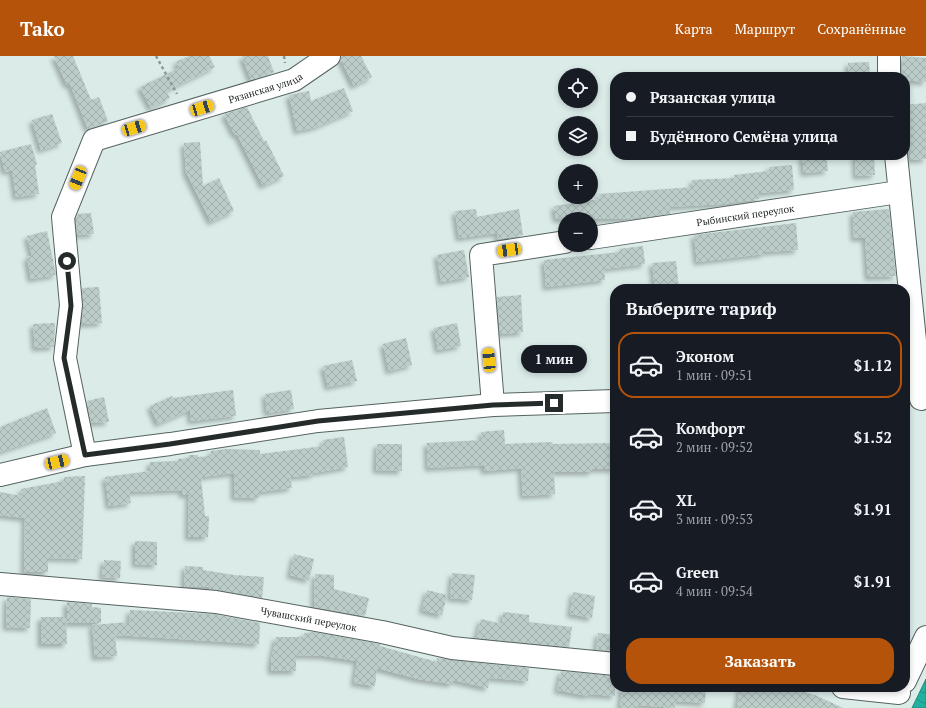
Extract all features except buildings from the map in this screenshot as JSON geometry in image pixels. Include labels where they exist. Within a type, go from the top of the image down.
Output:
[{"type":"street","name":"Рязанская улица","points":[[85,455],[64,358],[71,306],[63,217],[94,140],[294,80],[329,56]]},
{"type":"street","points":[[890,56],[890,72]]},
{"type":"street","points":[[896,160],[907,284]]},
{"type":"street","name":"Рыбинский переулок","points":[[598,237],[899,192]]},
{"type":"street","points":[[493,405],[481,255],[558,243]]},
{"type":"street","points":[[910,319],[917,400]]},
{"type":"street","points":[[0,475],[85,455],[170,444],[318,421],[493,405],[610,401]]},
{"type":"street","name":"Чувашский переулок","points":[[0,584],[216,602],[382,632],[452,648],[610,664]]},
{"type":"street","points":[[910,671],[926,637]]},
{"type":"path","points":[[156,56],[188,112]]},
{"type":"water","points":[[926,679],[926,708],[912,708]]},
{"type":"route","points":[[67,261],[71,306],[64,358],[85,455],[170,444],[318,421],[493,405],[554,403]]}]
